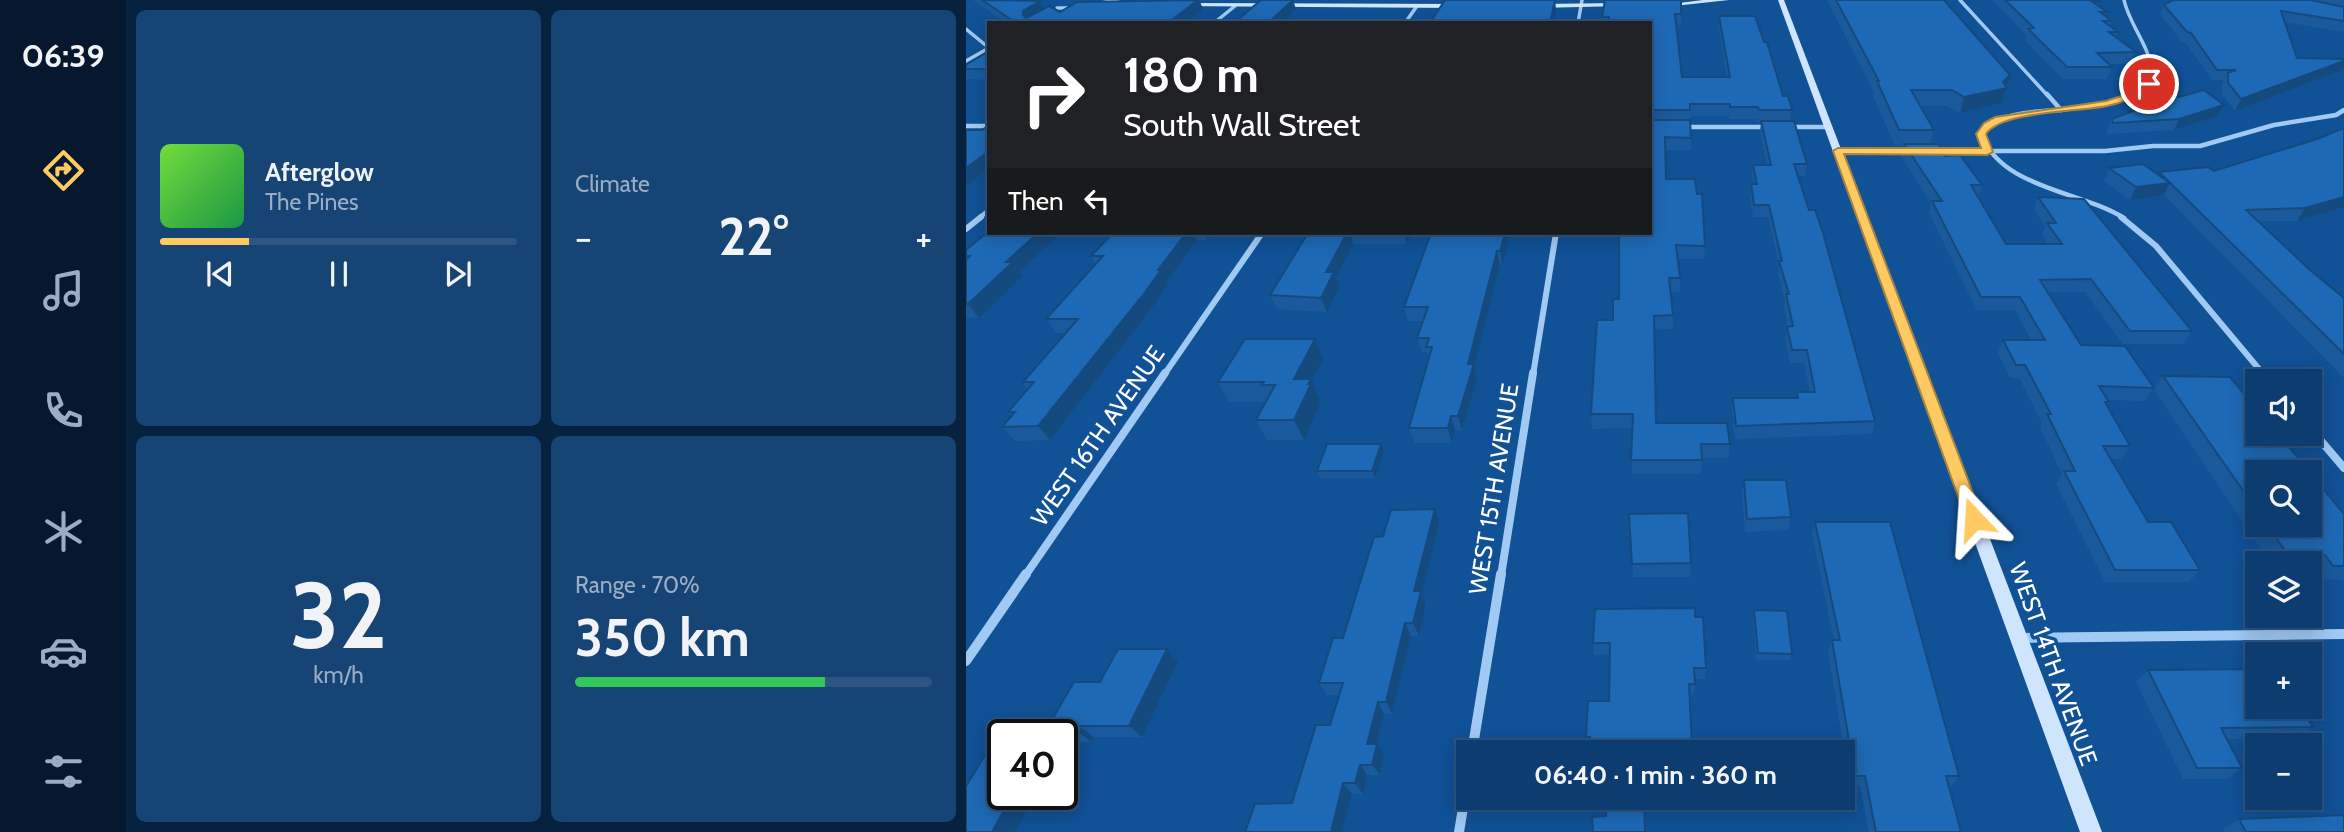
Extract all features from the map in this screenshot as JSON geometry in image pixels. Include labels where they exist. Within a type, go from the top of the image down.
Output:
[{"type":"street","points":[[1049,13],[1071,0]]},
{"type":"street","points":[[1653,5],[1726,0]]},
{"type":"street","name":"WEST 14TH AVENUE","points":[[1781,0],[2091,832]]},
{"type":"street","points":[[1960,0],[2061,110]]},
{"type":"street","points":[[2124,0],[2127,19],[2148,53],[2153,68],[2149,84],[2133,95],[2107,103],[1999,119],[1987,125],[1981,134],[1987,152],[2005,167],[2107,209],[2144,232],[2259,369]]},
{"type":"street","points":[[1176,5],[1374,3],[1468,6]]},
{"type":"street","points":[[1533,6],[1582,3],[1627,5]]},
{"type":"street","points":[[1578,21],[1582,3]]},
{"type":"street","points":[[1105,4],[1132,5]]},
{"type":"street","points":[[1216,21],[1235,6]]},
{"type":"street","points":[[1406,21],[1417,6]]},
{"type":"street","points":[[1057,8],[1082,8]]},
{"type":"street","points":[[966,29],[987,46]]},
{"type":"street","points":[[966,61],[987,49]]},
{"type":"street","points":[[1928,151],[2105,151],[2211,145],[2274,125],[2319,118],[2344,110]]},
{"type":"street","points":[[966,126],[987,126]]},
{"type":"street","points":[[1677,127],[1771,127]]},
{"type":"street","points":[[1785,127],[1829,127]]},
{"type":"street","points":[[1838,151],[1914,151]]},
{"type":"street","points":[[966,229],[987,212]]},
{"type":"street","name":"WEST 16TH AVENUE","points":[[966,661],[1261,235]]},
{"type":"street","name":"WEST 15TH AVENUE","points":[[1474,740],[1556,235]]},
{"type":"street","points":[[2322,442],[2344,468]]},
{"type":"street","points":[[2018,638],[2344,634]]},
{"type":"street","points":[[1460,832],[1463,810]]},
{"type":"building","points":[[982,0],[1040,1],[1023,11],[1026,18],[1049,6],[1060,12],[1077,2],[1198,0],[1171,21],[1013,21]]},
{"type":"building","points":[[1261,0],[1293,0],[1270,21],[1236,21]]},
{"type":"building","points":[[1445,0],[1555,0],[1550,21],[1431,21]]},
{"type":"building","points":[[1605,0],[1681,0],[1681,14],[1675,14],[1682,77],[1730,77],[1719,16],[1755,16],[1764,42],[1767,42],[1783,96],[1788,96],[1792,110],[1759,110],[1758,107],[1730,107],[1730,104],[1690,104],[1690,110],[1652,110],[1652,21],[1609,21],[1609,17],[1602,17]]},
{"type":"building","points":[[1836,0],[1944,0],[2010,75],[2003,82],[2007,88],[1964,97],[1952,90],[1911,90],[1934,130],[1899,130],[1879,81]]},
{"type":"building","points":[[2005,0],[2099,0],[2101,2],[2093,2],[2107,12],[2100,12],[2112,21],[2103,21],[2118,32],[2109,32],[2136,52],[2097,53],[2112,67],[2067,67],[2028,29],[2034,28]]},
{"type":"building","points":[[2173,0],[2311,0],[2344,7],[2344,21],[2281,11],[2297,58],[2344,61],[2241,99],[2228,83],[2228,73],[2236,70],[2217,70],[2191,33],[2187,32],[2164,5]]},
{"type":"building","points":[[987,52],[987,69],[966,69],[966,65]]},
{"type":"building","points":[[2204,90],[2224,105],[2179,119],[2113,123],[2112,119],[2172,96],[2179,97]]},
{"type":"building","points":[[1652,120],[1690,120],[1691,138],[1665,137],[1666,179],[1695,179],[1697,194],[1702,194],[1705,246],[1676,245],[1680,278],[1669,278],[1673,315],[1654,316],[1656,423],[1727,423],[1730,444],[1701,444],[1702,460],[1631,460],[1633,414],[1591,414],[1597,320],[1613,320],[1613,299],[1619,299],[1619,235],[1652,235]]},
{"type":"building","points":[[1761,121],[1794,121],[1807,164],[1794,164],[1809,210],[1815,210],[1823,233],[1875,421],[1736,426],[1733,398],[1798,398],[1797,392],[1815,392],[1807,350],[1792,350],[1787,327],[1793,326],[1786,294],[1789,294],[1779,261],[1782,261],[1769,205],[1754,205],[1751,184],[1757,184],[1753,165],[1771,165]]},
{"type":"building","points":[[987,126],[987,152],[966,168],[966,130],[982,130]]},
{"type":"building","points":[[2344,128],[2344,197],[2305,208],[2246,210],[2344,298],[2344,354],[2159,172],[2208,167],[2214,171]]},
{"type":"building","points":[[1904,144],[1939,144],[1945,156],[1960,155],[1982,185],[1971,185],[2006,244],[2062,244],[2047,223],[2056,223],[2038,197],[2084,199],[2192,331],[2130,331],[2091,279],[2040,280],[2081,345],[2125,346],[2154,388],[2099,386],[2130,446],[2103,446],[2148,522],[2171,522],[2200,570],[2115,570],[2064,471],[2075,471],[2047,414],[2051,414],[2025,365],[2016,365],[2003,340],[2045,340],[2020,297],[1981,297],[1932,201],[1942,201]]},
{"type":"building","points":[[2143,164],[2170,183],[2136,187],[2109,168]]},
{"type":"building","points":[[987,233],[987,235],[1036,235],[1006,262],[1013,262],[968,304],[966,260],[970,256],[966,256],[966,250]]},
{"type":"building","points":[[1111,235],[1184,235],[1146,291],[1038,426],[1002,427],[1015,412],[1008,412],[1034,382],[1023,382],[1078,319],[1046,319],[1103,256],[1091,256]]},
{"type":"building","points":[[1307,235],[1346,235],[1326,272],[1334,272],[1321,298],[1270,295]]},
{"type":"building","points":[[1430,235],[1504,235],[1500,251],[1497,251],[1468,364],[1474,364],[1458,416],[1451,416],[1448,428],[1409,428],[1432,347],[1426,347],[1429,338],[1417,338],[1428,307],[1404,307]]},
{"type":"building","points":[[1245,339],[1315,339],[1294,379],[1311,379],[1308,384],[1311,384],[1294,420],[1256,420],[1275,385],[1262,385],[1264,382],[1218,382]]},
{"type":"building","points":[[2163,376],[2230,377],[2245,395],[2245,446],[2288,446],[2300,460],[2245,460],[2245,493]]},
{"type":"building","points":[[1327,444],[1381,444],[1372,471],[1317,471]]},
{"type":"building","points":[[1744,480],[1786,480],[1791,517],[1747,519]]},
{"type":"building","points":[[2322,487],[2344,514],[2344,566],[2333,566],[2325,555],[2322,555],[2322,551],[2285,551],[2275,537],[2322,537]]},
{"type":"building","points":[[1435,509],[1414,591],[1421,591],[1413,623],[1405,623],[1386,702],[1378,702],[1367,744],[1377,744],[1372,765],[1360,765],[1355,783],[1343,783],[1331,832],[1245,832],[1255,804],[1292,803],[1316,725],[1330,725],[1343,683],[1319,683],[1333,638],[1343,638],[1374,537],[1383,536],[1391,510]]},
{"type":"building","points":[[1688,513],[1691,563],[1632,564],[1629,514]]},
{"type":"building","points":[[1815,522],[1890,522],[1959,776],[1946,776],[1961,832],[1876,832],[1865,776],[1855,776],[1855,740],[1849,740],[1832,640],[1840,640]]},
{"type":"building","points":[[1695,608],[1695,617],[1703,617],[1706,668],[1694,668],[1695,684],[1689,684],[1692,740],[1590,740],[1590,737],[1586,737],[1588,701],[1609,701],[1610,643],[1593,643],[1595,609]]},
{"type":"building","points":[[1754,610],[1787,611],[1792,654],[1758,653]]},
{"type":"building","points":[[1118,649],[1167,649],[1129,726],[1078,727],[1078,719],[1052,719],[1074,682],[1100,682]]},
{"type":"building","points":[[2245,669],[2245,719],[2308,719],[2313,727],[2221,728],[2242,768],[2197,768],[2148,670]]},
{"type":"building","points":[[987,752],[987,810],[1004,810],[992,832],[966,832],[966,786]]},
{"type":"building","points":[[1606,810],[1644,810],[1645,832],[1593,832],[1592,817],[1606,816]]},
{"type":"building","points":[[2344,815],[2344,832],[2246,832],[2239,819]]},
{"type":"route","points":[[1974,519],[1838,151],[1987,152],[1981,134],[1987,125],[1999,119],[2107,103],[2133,95],[2149,84]]}]
